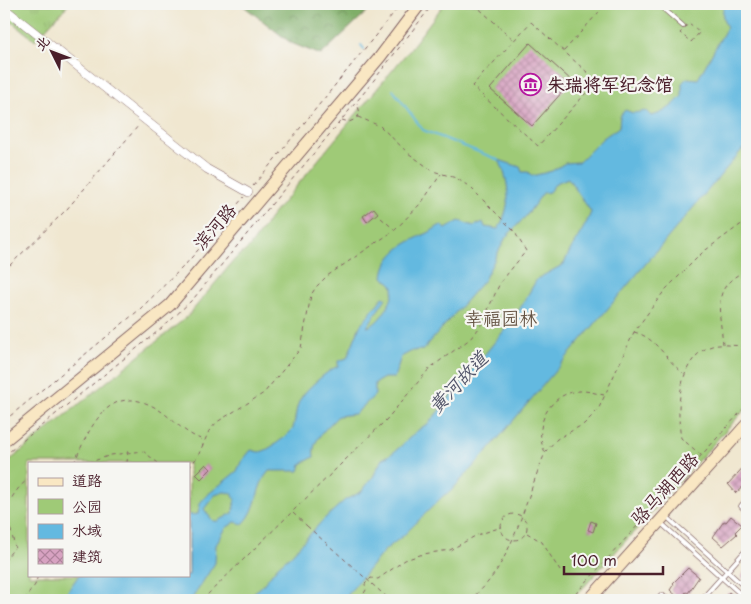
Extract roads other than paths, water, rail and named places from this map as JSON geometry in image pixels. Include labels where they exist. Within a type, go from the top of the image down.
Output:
[{"type":"main road","name":"滨河路","points":[[4,441],[170,305],[380,57],[420,4]]},
{"type":"main road","name":"骆马湖西路","points":[[589,600],[747,424]]},
{"type":"street","points":[[4,8],[206,169],[248,192]]},
{"type":"lane","points":[[658,4],[683,26]]},
{"type":"lane","points":[[747,499],[741,506],[747,512]]},
{"type":"lane","points":[[662,518],[728,571],[747,589]]},
{"type":"lane","points":[[662,518],[722,578],[747,600]]},
{"type":"lane","points":[[701,600],[747,549]]},
{"type":"lane","points":[[657,600],[662,595],[669,600]]},
{"type":"water","points":[[724,4],[747,4],[747,144],[490,448],[450,492],[444,495],[404,535],[385,550],[348,594],[353,600],[244,600],[261,587],[278,566],[291,555],[323,520],[345,500],[361,492],[373,477],[382,459],[389,456],[429,423],[515,317],[537,279],[564,264],[591,212],[568,178],[556,183],[549,192],[543,193],[526,216],[506,237],[484,280],[423,350],[412,351],[401,357],[394,378],[384,378],[375,383],[375,395],[355,414],[338,416],[325,430],[317,440],[314,457],[301,464],[299,471],[269,471],[261,484],[255,505],[248,518],[243,524],[235,522],[226,528],[216,545],[215,563],[191,600],[66,600],[69,589],[78,576],[190,576],[190,515],[198,514],[200,503],[237,471],[241,462],[251,450],[260,452],[266,450],[291,431],[301,398],[318,380],[338,366],[338,361],[347,358],[360,326],[383,297],[386,298],[367,327],[377,321],[387,309],[393,289],[392,285],[383,277],[388,261],[393,254],[405,244],[441,225],[446,229],[459,221],[474,226],[483,222],[485,227],[498,229],[506,212],[508,195],[503,169],[499,160],[520,167],[522,172],[528,172],[532,176],[552,171],[565,163],[579,162],[603,138],[619,127],[620,116],[625,110],[633,113],[646,111],[651,116],[672,106],[682,96],[682,83],[687,78],[698,79],[727,27],[723,19]],"holes":[[[224,492],[232,493],[235,500],[233,513],[218,521],[213,521],[204,509],[215,495]]]},
{"type":"waterway","points":[[361,45],[364,49]]},
{"type":"waterway","points":[[393,90],[423,130],[499,160]]},
{"type":"place","name":"朱瑞将军纪念馆","points":[[531,85]]},
{"type":"park label","name":"幸福园林","points":[[501,319]]},
{"type":"water label","name":"黄河故道","points":[[458,382]]}]
